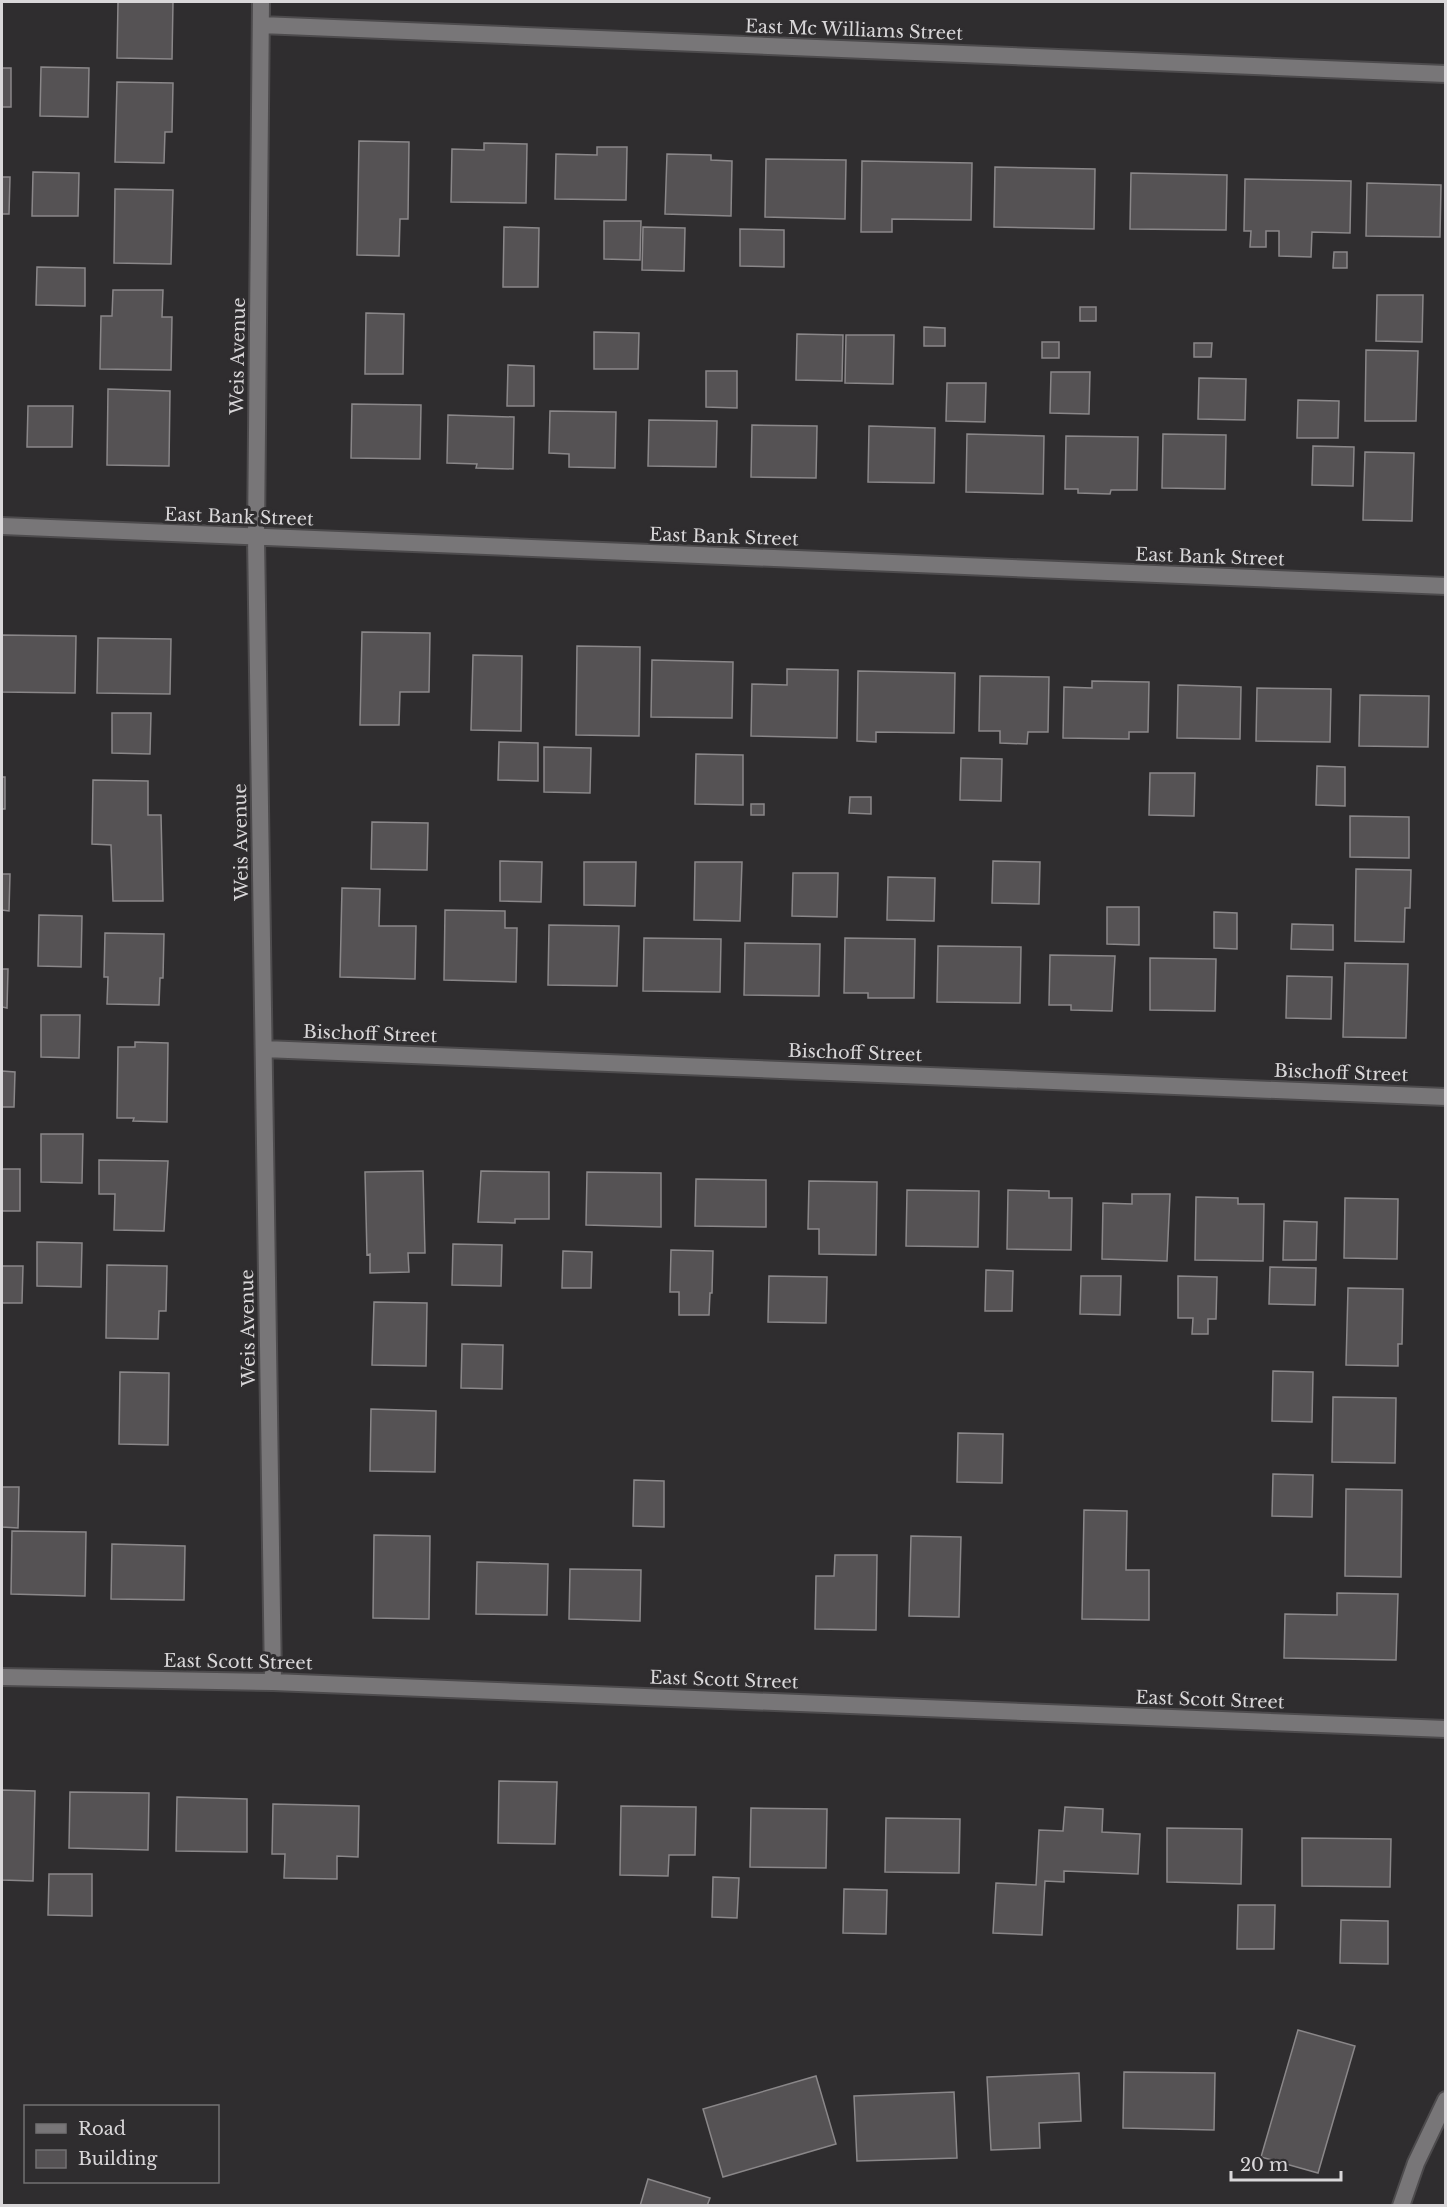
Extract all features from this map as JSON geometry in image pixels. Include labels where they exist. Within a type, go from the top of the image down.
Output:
[{"type":"street","name":"Weis Avenue","points":[[261,2],[256,537],[273,1682]]},
{"type":"street","name":"East Mc Williams Street","points":[[261,25],[1446,74]]},
{"type":"street","name":"East Bank Street","points":[[2,526],[1446,586]]},
{"type":"street","name":"Bischoff Street","points":[[264,1049],[1446,1097]]},
{"type":"street","name":"East Scott Street","points":[[2,1677],[273,1682],[1446,1729]]},
{"type":"street","points":[[1401,2205],[1416,2163],[1446,2100]]},
{"type":"building","points":[[118,2],[173,2],[172,59],[117,58]]},
{"type":"building","points":[[41,67],[89,68],[88,117],[40,116]]},
{"type":"building","points":[[2,68],[11,68],[11,107],[2,107]]},
{"type":"building","points":[[117,82],[173,83],[172,132],[165,132],[164,163],[115,162]]},
{"type":"building","points":[[359,141],[409,142],[408,219],[400,219],[399,256],[357,255]]},
{"type":"building","points":[[484,143],[527,144],[526,203],[451,202],[452,149],[484,150]]},
{"type":"building","points":[[597,147],[627,147],[626,200],[555,199],[556,154],[597,155]]},
{"type":"building","points":[[667,154],[711,155],[711,160],[732,161],[731,216],[665,214]]},
{"type":"building","points":[[766,159],[846,160],[845,219],[765,217]]},
{"type":"building","points":[[862,161],[972,163],[971,220],[892,219],[892,232],[861,232]]},
{"type":"building","points":[[995,167],[1095,169],[1094,229],[994,227]]},
{"type":"building","points":[[33,172],[79,173],[78,216],[32,216]]},
{"type":"building","points":[[1131,173],[1227,175],[1226,230],[1130,229]]},
{"type":"building","points":[[2,177],[10,177],[9,214],[2,214]]},
{"type":"building","points":[[1245,179],[1351,181],[1350,233],[1312,232],[1311,257],[1279,256],[1279,231],[1266,231],[1266,247],[1250,247],[1251,231],[1244,231]]},
{"type":"building","points":[[1367,183],[1441,185],[1440,237],[1366,236]]},
{"type":"building","points":[[115,189],[173,190],[171,264],[114,263]]},
{"type":"building","points":[[604,221],[641,221],[640,260],[604,259]]},
{"type":"building","points":[[504,227],[539,228],[538,287],[503,287]]},
{"type":"building","points":[[643,227],[685,228],[684,271],[642,270]]},
{"type":"building","points":[[740,229],[784,230],[784,267],[740,266]]},
{"type":"building","points":[[1334,252],[1347,252],[1347,268],[1333,268]]},
{"type":"building","points":[[37,267],[85,268],[85,306],[36,305]]},
{"type":"building","points":[[113,290],[163,290],[162,317],[172,317],[171,370],[100,369],[101,316],[112,316]]},
{"type":"building","points":[[1377,295],[1423,295],[1422,342],[1376,341]]},
{"type":"building","points":[[1080,307],[1096,307],[1096,321],[1080,321]]},
{"type":"building","points":[[366,313],[404,314],[403,374],[365,374]]},
{"type":"building","points":[[924,327],[945,328],[945,346],[924,346]]},
{"type":"building","points":[[594,332],[639,333],[638,369],[594,369]]},
{"type":"building","points":[[797,334],[843,335],[842,381],[796,380]]},
{"type":"building","points":[[846,335],[894,335],[893,384],[845,383]]},
{"type":"building","points":[[1042,342],[1059,342],[1059,358],[1042,358]]},
{"type":"building","points":[[1194,343],[1212,343],[1211,357],[1194,357]]},
{"type":"building","points":[[1366,350],[1418,351],[1416,421],[1365,421]]},
{"type":"building","points":[[508,365],[534,366],[534,406],[507,406]]},
{"type":"building","points":[[706,371],[737,371],[737,408],[706,407]]},
{"type":"building","points":[[1051,372],[1090,372],[1089,414],[1050,413]]},
{"type":"building","points":[[1199,378],[1246,379],[1245,420],[1198,419]]},
{"type":"building","points":[[947,383],[986,383],[985,422],[946,421]]},
{"type":"building","points":[[108,389],[170,391],[169,466],[107,465]]},
{"type":"building","points":[[1298,400],[1339,401],[1338,438],[1297,438]]},
{"type":"building","points":[[352,404],[421,405],[420,459],[351,458]]},
{"type":"building","points":[[28,406],[73,406],[72,447],[27,447]]},
{"type":"building","points":[[550,411],[616,412],[615,468],[569,467],[569,454],[549,453]]},
{"type":"building","points":[[448,415],[514,417],[513,469],[476,468],[477,464],[447,463]]},
{"type":"building","points":[[649,420],[717,421],[716,467],[648,466]]},
{"type":"building","points":[[752,425],[817,426],[816,478],[751,477]]},
{"type":"building","points":[[869,426],[935,428],[934,483],[868,482]]},
{"type":"building","points":[[967,434],[1044,436],[1043,494],[966,492]]},
{"type":"building","points":[[1163,434],[1226,435],[1225,489],[1162,488]]},
{"type":"building","points":[[1066,436],[1138,437],[1137,490],[1111,490],[1110,494],[1078,493],[1078,489],[1065,489]]},
{"type":"building","points":[[1313,446],[1354,447],[1353,486],[1312,485]]},
{"type":"building","points":[[1365,452],[1414,453],[1412,521],[1363,520]]},
{"type":"building","points":[[362,632],[430,633],[429,692],[400,692],[399,725],[360,725]]},
{"type":"building","points":[[2,635],[76,636],[75,693],[2,692]]},
{"type":"building","points":[[98,638],[171,639],[170,694],[97,693]]},
{"type":"building","points":[[577,646],[640,647],[639,736],[576,735]]},
{"type":"building","points":[[473,655],[522,656],[521,731],[471,730]]},
{"type":"building","points":[[652,660],[733,662],[732,718],[651,717]]},
{"type":"building","points":[[787,669],[838,670],[837,738],[751,736],[752,684],[787,685]]},
{"type":"building","points":[[858,671],[955,673],[954,733],[876,732],[876,742],[857,741]]},
{"type":"building","points":[[980,676],[1049,677],[1048,732],[1028,732],[1027,744],[1000,743],[1000,731],[979,731]]},
{"type":"building","points":[[1092,681],[1149,682],[1148,732],[1129,732],[1129,739],[1063,738],[1064,687],[1092,688]]},
{"type":"building","points":[[1178,685],[1241,687],[1240,739],[1177,738]]},
{"type":"building","points":[[1257,688],[1331,689],[1330,742],[1256,741]]},
{"type":"building","points":[[1360,695],[1429,696],[1428,747],[1359,746]]},
{"type":"building","points":[[112,713],[151,713],[150,754],[112,753]]},
{"type":"building","points":[[499,742],[538,743],[538,781],[498,780]]},
{"type":"building","points":[[544,747],[591,748],[590,793],[544,792]]},
{"type":"building","points":[[696,754],[743,755],[743,805],[695,804]]},
{"type":"building","points":[[961,758],[1002,759],[1001,801],[960,800]]},
{"type":"building","points":[[1317,766],[1345,767],[1345,806],[1316,805]]},
{"type":"building","points":[[1150,773],[1195,773],[1194,816],[1149,815]]},
{"type":"building","points":[[2,777],[5,777],[5,809],[2,809]]},
{"type":"building","points":[[93,780],[148,781],[148,815],[161,815],[163,901],[113,901],[111,845],[92,844]]},
{"type":"building","points":[[850,797],[871,797],[871,814],[849,813]]},
{"type":"building","points":[[751,804],[764,804],[764,815],[751,815]]},
{"type":"building","points":[[1350,816],[1409,817],[1409,858],[1350,857]]},
{"type":"building","points":[[372,822],[428,823],[427,870],[371,869]]},
{"type":"building","points":[[500,861],[542,862],[541,902],[500,901]]},
{"type":"building","points":[[993,861],[1040,862],[1039,904],[992,903]]},
{"type":"building","points":[[584,862],[636,862],[635,906],[584,905]]},
{"type":"building","points":[[695,862],[742,862],[740,921],[694,920]]},
{"type":"building","points":[[1356,869],[1411,870],[1410,908],[1405,908],[1404,942],[1355,941]]},
{"type":"building","points":[[793,873],[838,873],[837,917],[792,916]]},
{"type":"building","points":[[2,874],[10,874],[9,911],[2,910]]},
{"type":"building","points":[[888,877],[935,878],[934,921],[887,920]]},
{"type":"building","points":[[342,888],[380,889],[379,926],[416,926],[415,979],[340,977]]},
{"type":"building","points":[[1107,907],[1139,907],[1139,945],[1107,944]]},
{"type":"building","points":[[445,910],[505,911],[505,928],[517,928],[516,982],[444,980]]},
{"type":"building","points":[[1214,912],[1237,913],[1237,949],[1214,948]]},
{"type":"building","points":[[39,915],[82,916],[81,967],[38,966]]},
{"type":"building","points":[[1292,924],[1333,925],[1333,950],[1291,949]]},
{"type":"building","points":[[549,925],[619,926],[617,986],[548,985]]},
{"type":"building","points":[[105,933],[164,934],[163,978],[160,978],[159,1005],[107,1004],[108,977],[104,977]]},
{"type":"building","points":[[644,938],[721,939],[720,992],[643,991]]},
{"type":"building","points":[[845,938],[915,939],[914,998],[868,998],[868,993],[844,993]]},
{"type":"building","points":[[745,943],[820,944],[819,996],[744,995]]},
{"type":"building","points":[[938,946],[1021,947],[1020,1003],[937,1002]]},
{"type":"building","points":[[1050,955],[1115,956],[1112,1011],[1071,1010],[1071,1005],[1049,1005]]},
{"type":"building","points":[[1150,958],[1216,959],[1215,1011],[1150,1010]]},
{"type":"building","points":[[1345,963],[1408,964],[1406,1038],[1343,1037]]},
{"type":"building","points":[[2,969],[8,969],[7,1008],[2,1007]]},
{"type":"building","points":[[1287,976],[1332,977],[1331,1019],[1286,1018]]},
{"type":"building","points":[[41,1015],[80,1015],[79,1058],[41,1057]]},
{"type":"building","points":[[135,1042],[168,1043],[167,1122],[117,1118],[118,1047],[135,1047]]},
{"type":"building","points":[[2,1071],[15,1072],[14,1107],[2,1107]]},
{"type":"building","points":[[41,1134],[83,1134],[82,1183],[41,1182]]},
{"type":"building","points":[[99,1160],[168,1161],[164,1231],[114,1230],[115,1194],[99,1194]]},
{"type":"building","points":[[2,1169],[20,1169],[20,1211],[2,1211]]},
{"type":"building","points":[[423,1171],[425,1253],[408,1253],[409,1272],[370,1273],[370,1254],[367,1255],[365,1172]]},
{"type":"building","points":[[481,1171],[549,1172],[549,1219],[515,1219],[515,1223],[478,1222]]},
{"type":"building","points":[[587,1172],[661,1173],[661,1227],[586,1225]]},
{"type":"building","points":[[696,1179],[766,1180],[766,1227],[695,1226]]},
{"type":"building","points":[[809,1181],[877,1182],[876,1255],[819,1254],[819,1229],[808,1229]]},
{"type":"building","points":[[907,1190],[979,1191],[978,1247],[906,1246]]},
{"type":"building","points":[[1008,1190],[1049,1191],[1049,1198],[1072,1198],[1071,1250],[1007,1249]]},
{"type":"building","points":[[1132,1194],[1170,1194],[1167,1261],[1102,1259],[1103,1203],[1132,1204]]},
{"type":"building","points":[[1196,1197],[1238,1198],[1238,1204],[1264,1204],[1263,1261],[1195,1260]]},
{"type":"building","points":[[1345,1198],[1398,1199],[1397,1259],[1344,1258]]},
{"type":"building","points":[[1284,1221],[1317,1222],[1316,1260],[1283,1260]]},
{"type":"building","points":[[37,1242],[82,1243],[81,1287],[37,1286]]},
{"type":"building","points":[[453,1244],[502,1245],[501,1286],[452,1285]]},
{"type":"building","points":[[671,1250],[713,1251],[709,1315],[679,1315],[679,1292],[670,1292]]},
{"type":"building","points":[[563,1251],[592,1252],[591,1288],[562,1288]]},
{"type":"building","points":[[107,1265],[167,1266],[166,1311],[159,1311],[158,1339],[106,1338]]},
{"type":"building","points":[[2,1266],[23,1266],[22,1303],[2,1303]]},
{"type":"building","points":[[1270,1267],[1316,1268],[1315,1305],[1269,1304]]},
{"type":"building","points":[[986,1270],[1013,1271],[1012,1311],[985,1311]]},
{"type":"building","points":[[769,1276],[827,1277],[826,1323],[768,1322]]},
{"type":"building","points":[[1081,1276],[1121,1276],[1120,1315],[1080,1314]]},
{"type":"building","points":[[1178,1276],[1217,1277],[1216,1319],[1208,1319],[1208,1334],[1192,1334],[1193,1318],[1178,1318]]},
{"type":"building","points":[[1348,1288],[1403,1289],[1402,1344],[1398,1344],[1398,1366],[1346,1365]]},
{"type":"building","points":[[374,1302],[427,1303],[426,1366],[372,1365]]},
{"type":"building","points":[[462,1344],[503,1345],[502,1389],[461,1388]]},
{"type":"building","points":[[1273,1371],[1313,1372],[1312,1422],[1272,1421]]},
{"type":"building","points":[[120,1372],[169,1373],[168,1445],[119,1444]]},
{"type":"building","points":[[1333,1397],[1396,1398],[1395,1463],[1332,1462]]},
{"type":"building","points":[[371,1409],[436,1411],[435,1472],[370,1471]]},
{"type":"building","points":[[958,1433],[1003,1434],[1002,1483],[957,1482]]},
{"type":"building","points":[[1273,1474],[1313,1475],[1312,1517],[1272,1516]]},
{"type":"building","points":[[634,1480],[664,1481],[664,1527],[633,1526]]},
{"type":"building","points":[[2,1487],[19,1487],[18,1528],[2,1527]]},
{"type":"building","points":[[1346,1489],[1402,1490],[1401,1577],[1345,1576]]},
{"type":"building","points":[[1084,1510],[1127,1511],[1126,1570],[1149,1570],[1149,1620],[1082,1619]]},
{"type":"building","points":[[12,1531],[86,1532],[85,1596],[11,1594]]},
{"type":"building","points":[[374,1535],[430,1536],[429,1619],[373,1618]]},
{"type":"building","points":[[911,1536],[961,1537],[959,1617],[909,1616]]},
{"type":"building","points":[[112,1544],[185,1546],[184,1600],[111,1599]]},
{"type":"building","points":[[835,1555],[877,1555],[876,1630],[815,1629],[816,1576],[834,1576]]},
{"type":"building","points":[[477,1562],[548,1564],[547,1615],[476,1614]]},
{"type":"building","points":[[570,1569],[641,1570],[640,1621],[569,1619]]},
{"type":"building","points":[[1337,1593],[1398,1594],[1396,1660],[1284,1658],[1285,1614],[1337,1615]]},
{"type":"building","points":[[499,1781],[557,1782],[555,1844],[498,1843]]},
{"type":"building","points":[[2,1790],[35,1791],[33,1881],[2,1880]]},
{"type":"building","points":[[70,1792],[149,1793],[148,1850],[69,1848]]},
{"type":"building","points":[[177,1797],[247,1799],[247,1852],[176,1851]]},
{"type":"building","points":[[273,1804],[359,1806],[358,1857],[337,1856],[337,1879],[284,1878],[285,1854],[272,1854]]},
{"type":"building","points":[[621,1806],[696,1807],[695,1855],[669,1855],[668,1876],[620,1875]]},
{"type":"building","points":[[1065,1807],[1103,1809],[1102,1832],[1140,1834],[1138,1874],[1064,1871],[1064,1882],[1045,1881],[1042,1935],[993,1933],[996,1883],[1036,1885],[1039,1830],[1063,1831]]},
{"type":"building","points":[[751,1808],[827,1809],[826,1868],[750,1867]]},
{"type":"building","points":[[886,1818],[960,1819],[959,1873],[885,1872]]},
{"type":"building","points":[[1167,1828],[1242,1829],[1241,1884],[1167,1882]]},
{"type":"building","points":[[1302,1838],[1391,1839],[1390,1887],[1302,1886]]},
{"type":"building","points":[[49,1874],[92,1874],[92,1916],[48,1915]]},
{"type":"building","points":[[713,1877],[739,1878],[737,1918],[712,1917]]},
{"type":"building","points":[[844,1889],[887,1890],[886,1934],[843,1933]]},
{"type":"building","points":[[1238,1905],[1275,1905],[1274,1949],[1237,1949]]},
{"type":"building","points":[[1341,1920],[1388,1921],[1388,1964],[1340,1963]]},
{"type":"building","points":[[1298,2030],[1355,2046],[1318,2173],[1261,2157]]},
{"type":"building","points":[[1124,2072],[1215,2073],[1214,2130],[1123,2128]]},
{"type":"building","points":[[1079,2073],[1081,2121],[1039,2123],[1040,2148],[991,2150],[987,2077]]},
{"type":"building","points":[[816,2076],[836,2144],[723,2177],[703,2109]]},
{"type":"building","points":[[954,2092],[957,2158],[857,2161],[854,2096]]},
{"type":"building","points":[[648,2179],[710,2198],[707,2206],[640,2206]]}]
